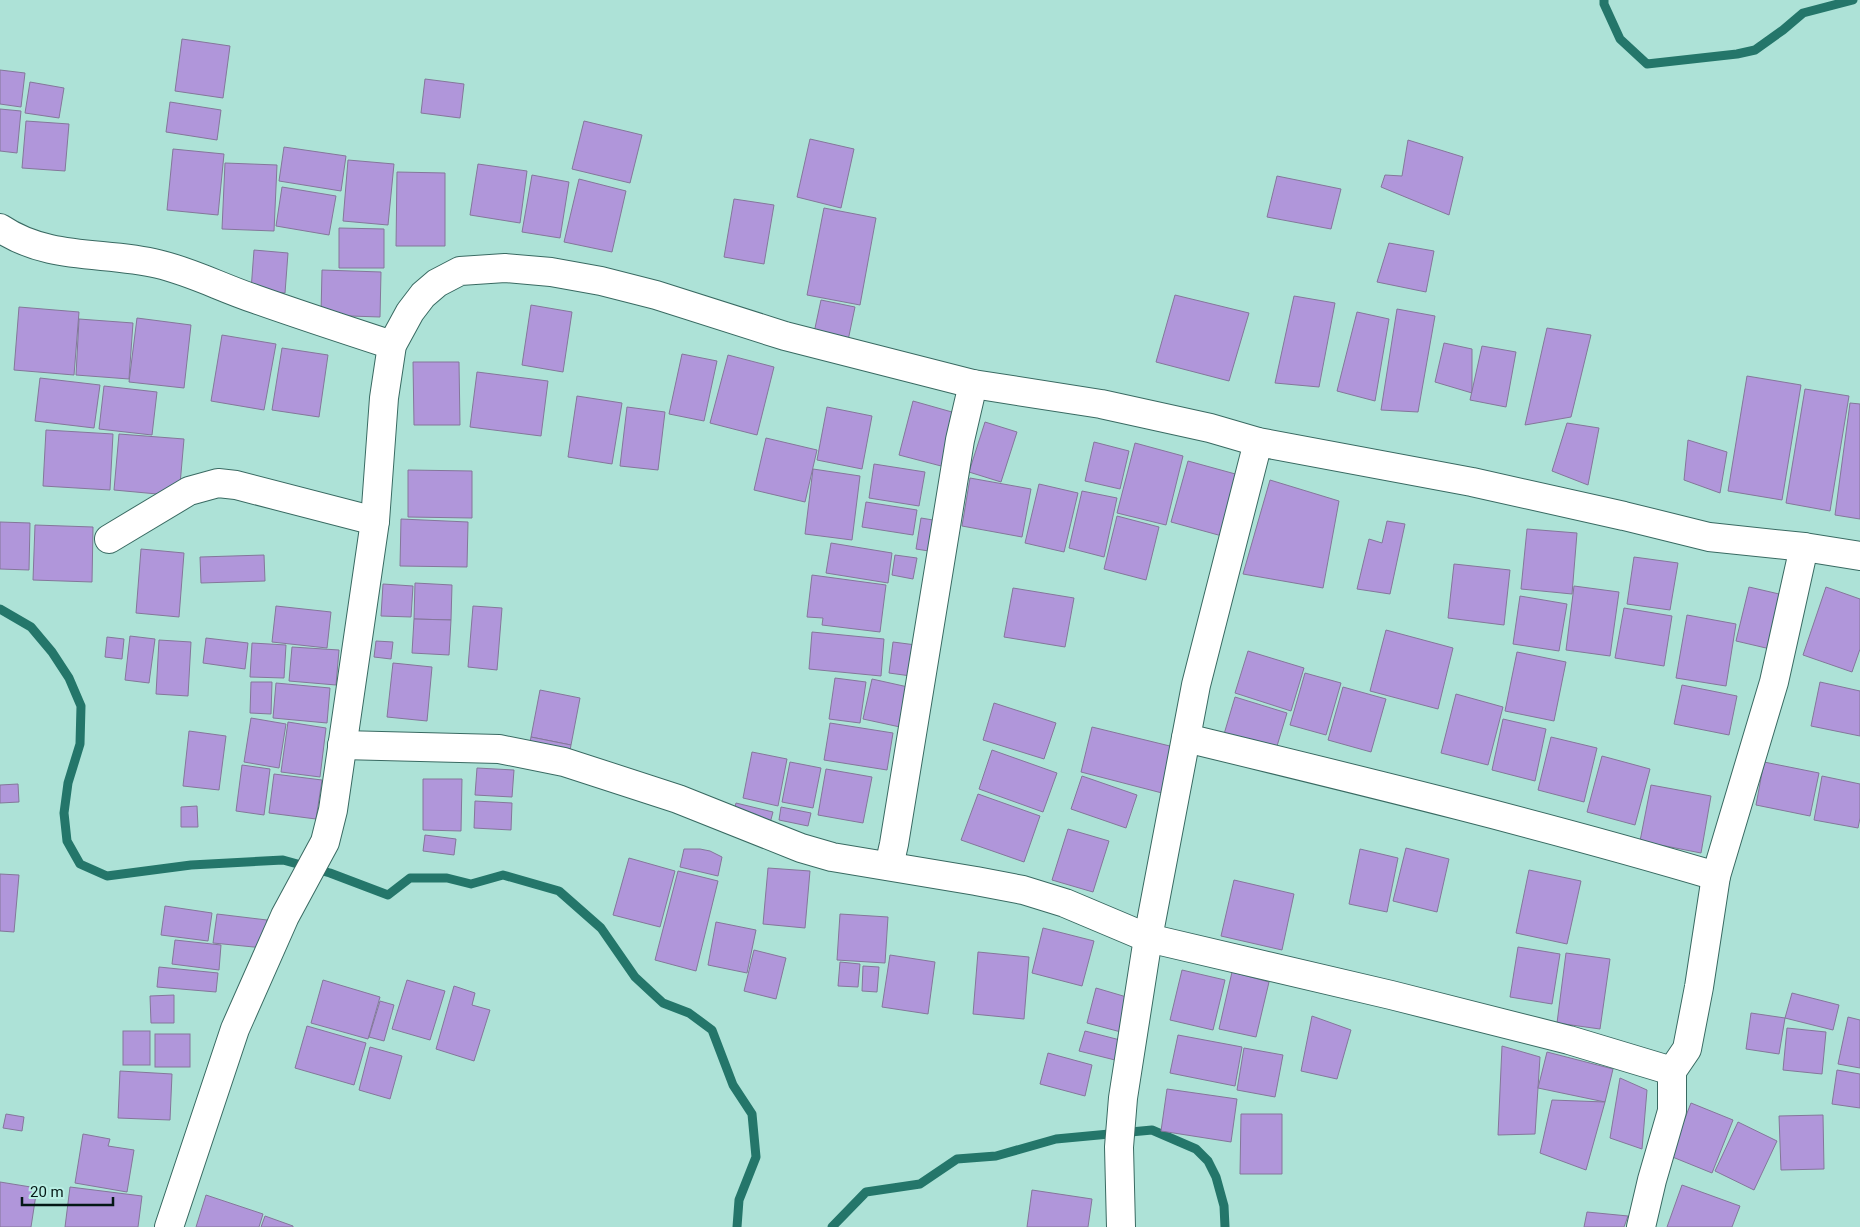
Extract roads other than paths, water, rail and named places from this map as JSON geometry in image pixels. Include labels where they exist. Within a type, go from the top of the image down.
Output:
[{"type":"street","points":[[0,228],[30,244],[62,252],[157,264],[179,270],[254,299],[392,345]]},
{"type":"street","points":[[169,1227],[235,1029],[264,960],[325,842],[333,810],[375,521],[384,398],[392,345],[410,312],[422,295],[436,282],[460,271],[505,268],[551,272],[601,281],[656,295],[785,336],[973,384],[1101,404],[1210,428],[1258,442],[1472,482],[1624,516],[1710,538],[1804,547],[1860,556]]},
{"type":"street","points":[[889,866],[957,459],[973,384]]},
{"type":"street","points":[[1121,1227],[1119,1146],[1124,1098],[1148,938],[1196,685],[1258,442]]},
{"type":"street","points":[[109,539],[189,491],[218,483],[254,490],[375,521]]},
{"type":"street","points":[[1641,1227],[1652,1180],[1672,1111],[1672,1071],[1688,1049],[1716,876],[1774,682],[1804,547]]},
{"type":"street","points":[[1186,738],[1433,798],[1646,855],[1716,876]]},
{"type":"street","points":[[342,745],[444,746],[498,749],[523,752],[564,762],[600,772],[678,799],[801,848],[856,862],[889,866],[1023,890],[1065,904],[1148,938],[1391,995],[1569,1040],[1672,1071]]},
{"type":"waterway","points":[[1604,0],[1604,4],[1620,39],[1647,64],[1737,54],[1755,50],[1803,13],[1853,0]]},
{"type":"waterway","points":[[0,609],[31,627],[52,652],[69,678],[81,706],[80,744],[68,783],[64,813],[67,841],[80,864],[107,876],[191,865],[283,860],[330,873],[388,895],[410,878],[447,878],[471,884],[503,875],[559,891],[601,928],[635,977],[663,1003],[689,1013],[712,1030],[733,1085],[752,1114],[756,1157],[739,1200],[737,1227]]},
{"type":"waterway","points":[[832,1227],[866,1192],[920,1184],[957,1159],[996,1156],[1056,1139],[1152,1130],[1196,1149],[1208,1161],[1216,1177],[1224,1206],[1225,1227]]}]
